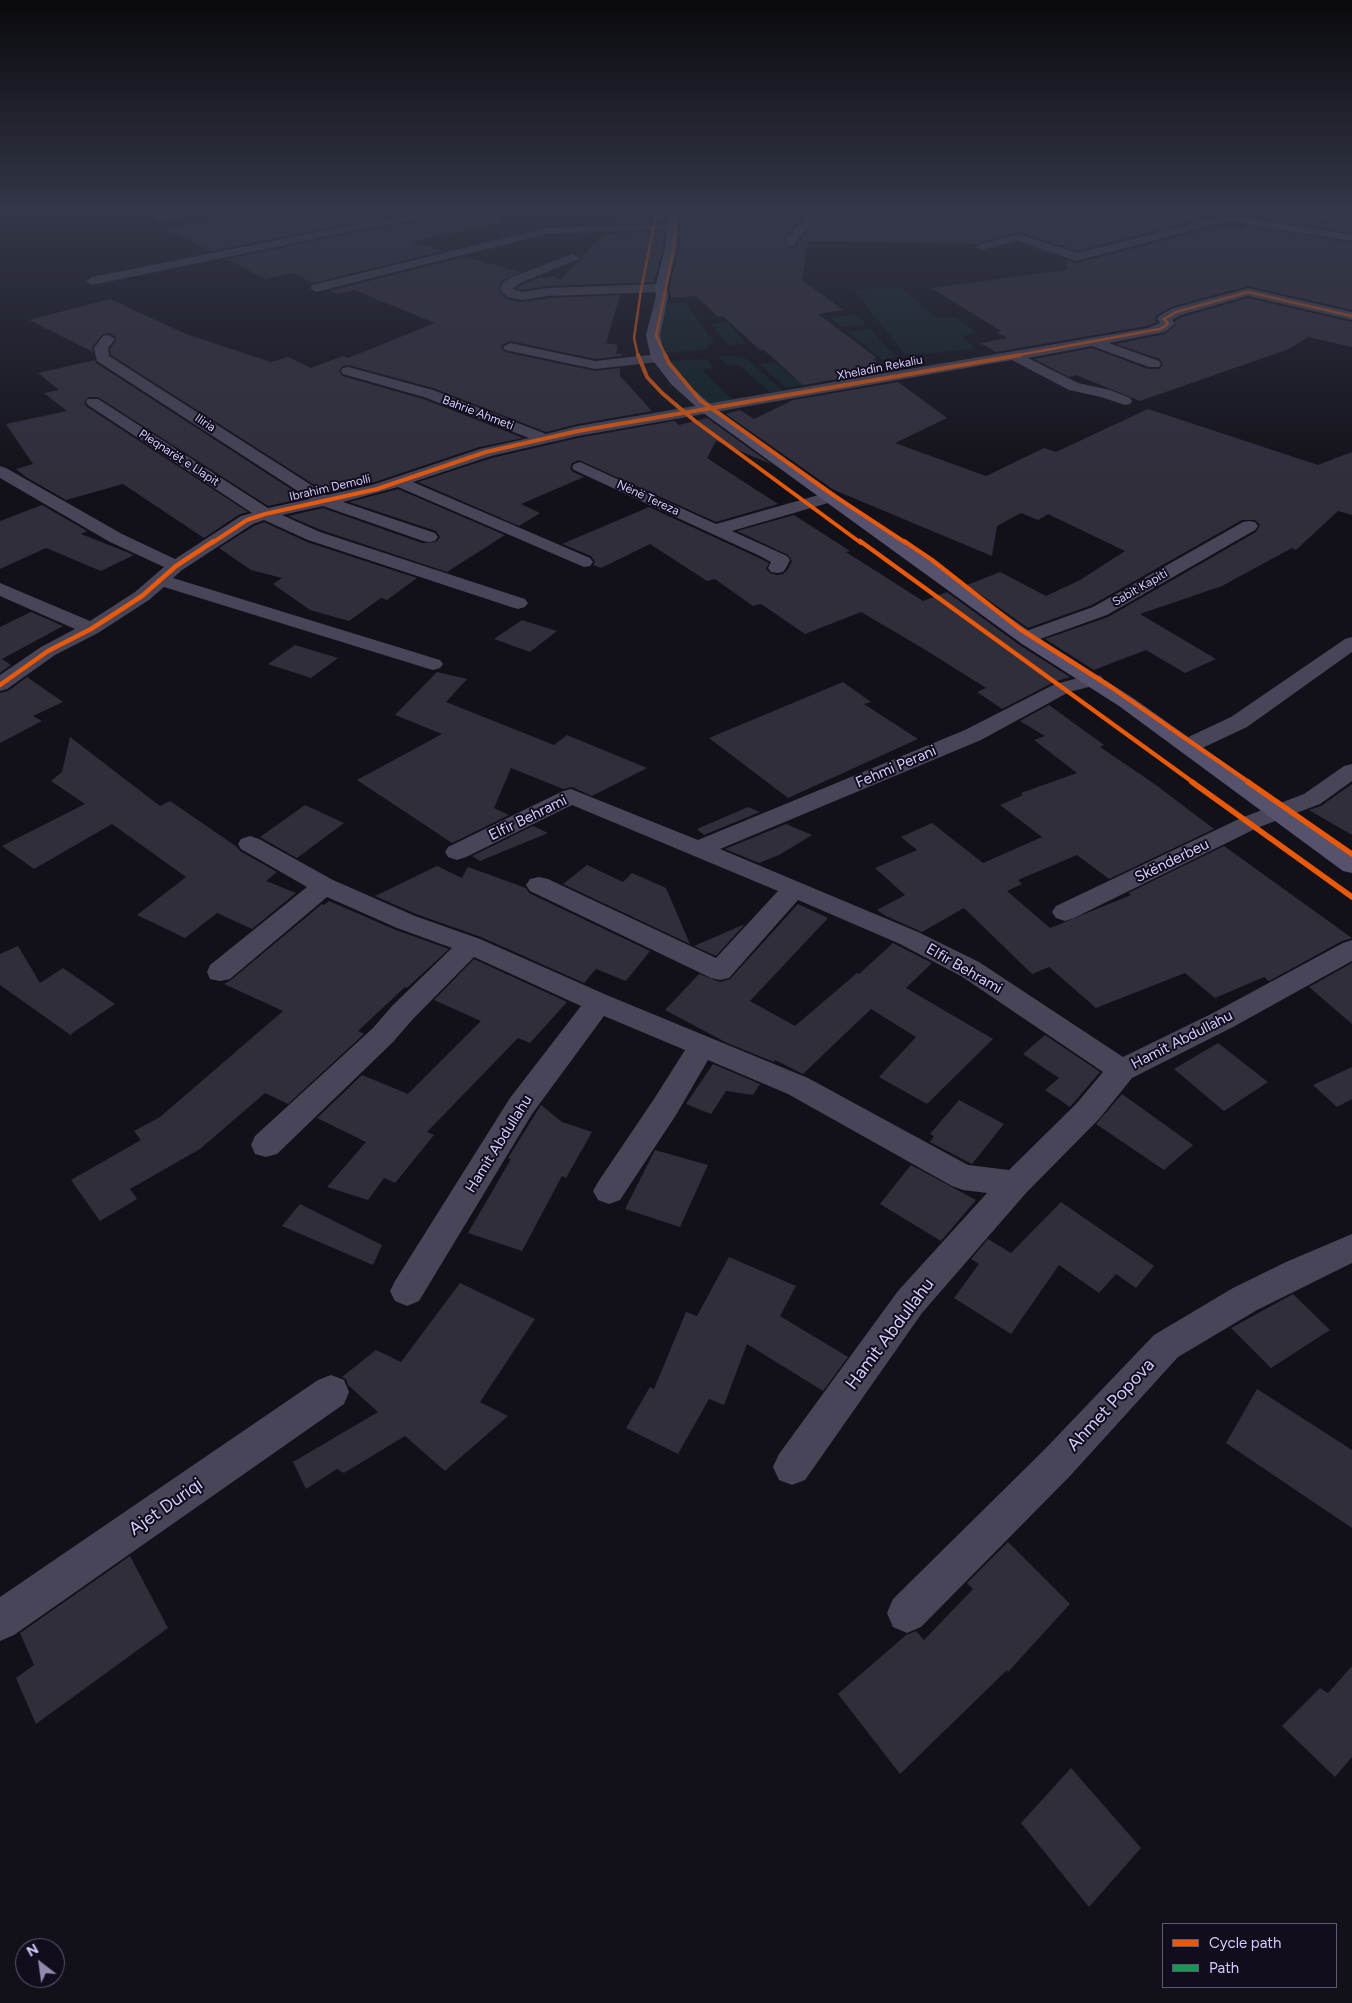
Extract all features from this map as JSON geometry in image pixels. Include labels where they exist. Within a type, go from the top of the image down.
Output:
[{"type":"main road","points":[[660,303],[653,335],[658,358],[676,381],[708,409],[1028,640],[1094,680],[1352,864]]},
{"type":"street","name":"Xheladin Rekaliu","points":[[708,409],[1160,329],[1168,324],[1164,319],[1176,312],[1207,303]]},
{"type":"street","name":"Xheladin Rekaliu","points":[[1298,303],[1352,316]]},
{"type":"street","name":"Iliria","points":[[108,339],[101,348],[102,358],[325,501]]},
{"type":"street","name":"Xheladin Rekaliu","points":[[1090,341],[1154,364]]},
{"type":"street","points":[[510,347],[595,365],[610,365],[658,358]]},
{"type":"street","points":[[1012,355],[1074,387],[1105,394],[1125,402]]},
{"type":"street","name":"Bahrie Ahmeti","points":[[348,370],[408,389],[428,393],[546,439]]},
{"type":"street","name":"Pleqnarët e Llapit","points":[[93,402],[265,514]]},
{"type":"street","name":"Ibrahim Demolli","points":[[0,684],[48,651],[91,629],[142,596],[176,566],[247,520],[399,482],[486,452],[578,430],[708,409]]},
{"type":"street","name":"Nënë Tereza","points":[[580,467],[781,560],[776,568]]},
{"type":"street","points":[[0,471],[116,538],[176,566]]},
{"type":"street","points":[[399,482],[584,562]]},
{"type":"street","points":[[715,530],[830,497]]},
{"type":"street","name":"Ibrahim Demolli","points":[[325,501],[429,537]]},
{"type":"street","name":"Ibrahim Demolli","points":[[265,514],[314,536],[518,603]]},
{"type":"street","name":"Sabit Kapiti","points":[[1028,640],[1033,635],[1100,610],[1249,526]]},
{"type":"street","points":[[161,580],[433,664]]},
{"type":"street","points":[[0,590],[91,629]]},
{"type":"street","points":[[1188,746],[1239,722],[1352,644]]},
{"type":"street","name":"Fehmi Perani","points":[[697,850],[974,735],[1062,688],[1094,680]]},
{"type":"street","name":"Skënderbeu","points":[[1065,912],[1249,822],[1280,813],[1312,799],[1352,770]]},
{"type":"street","name":"Elfir Behrami","points":[[457,852],[571,796],[909,938],[970,969],[1122,1070]]},
{"type":"street","points":[[250,844],[324,886],[406,922],[471,945],[599,1003],[798,1086],[963,1177],[1015,1184]]},
{"type":"street","points":[[539,885],[660,940],[720,971],[794,889]]},
{"type":"street","points":[[220,972],[324,886]]},
{"type":"street","points":[[266,1145],[383,1035],[403,1012],[471,945]]},
{"type":"street","name":"Hamit Abdullahu","points":[[792,1467],[910,1302],[1015,1184],[1088,1111],[1122,1070],[1215,1024],[1352,948]]},
{"type":"street","name":"Hamit Abdullahu","points":[[407,1291],[453,1219],[520,1106],[599,1003]]},
{"type":"street","points":[[608,1191],[665,1108],[702,1046]]},
{"type":"street","name":"Ahmet Popova","points":[[907,1613],[1057,1463],[1166,1346],[1245,1299],[1289,1276],[1352,1248]]},
{"type":"street","name":"Ajet Duriqi","points":[[0,1621],[331,1392]]},
{"type":"shaded area","points":[[686,303],[714,342],[704,350],[664,353],[659,333],[661,305]]},
{"type":"shaded area","points":[[864,303],[920,303],[938,319],[956,318],[976,332],[962,337],[976,349],[906,355]]},
{"type":"shaded area","points":[[855,314],[866,324],[843,327],[830,318]]},
{"type":"shaded area","points":[[727,322],[746,343],[729,345],[711,324]]},
{"type":"shaded area","points":[[870,329],[896,357],[882,360],[849,332]]},
{"type":"shaded area","points":[[730,356],[747,359],[783,391],[770,392],[738,364],[728,366],[718,357]]},
{"type":"shaded area","points":[[706,359],[713,367],[702,370],[733,400],[708,405],[670,361]]},
{"type":"shaded area","points":[[775,362],[795,379],[816,376],[823,382],[786,388],[759,364]]},
{"type":"building","points":[[93,303],[120,303],[186,334],[271,362],[288,357],[311,368],[343,356],[348,358],[435,323],[387,303],[618,303],[606,343],[618,345],[616,354],[622,354],[622,356],[595,359],[510,341],[502,345],[501,348],[505,352],[595,371],[620,368],[620,376],[652,411],[578,424],[546,432],[433,388],[348,365],[343,366],[339,370],[342,376],[423,399],[523,438],[479,447],[372,483],[327,493],[111,355],[110,349],[116,337],[109,333],[102,335],[92,347],[93,352],[29,320]]},
{"type":"building","points":[[704,303],[834,303],[843,310],[818,314],[877,358],[873,359],[877,362],[872,363],[884,371],[803,385],[726,319],[722,316],[718,317]]},
{"type":"building","points":[[956,303],[1184,303],[1171,307],[1157,315],[1155,319],[1157,322],[1147,326],[996,352],[980,343],[1008,338],[996,332],[1001,331]]},
{"type":"building","points":[[1229,303],[1272,303],[1352,322],[1352,347],[1308,337],[1289,349],[1140,401],[1076,375],[1069,377],[1034,359],[1092,348],[1148,369],[1159,369],[1163,365],[1160,359],[1116,344],[1165,334],[1176,325],[1175,321],[1182,317]]},
{"type":"building","points":[[1324,303],[1352,303],[1352,310]]},
{"type":"building","points":[[95,360],[96,363],[305,498],[268,506],[98,397],[88,397],[84,403],[87,407],[248,512],[240,514],[204,538],[123,484],[66,500],[26,477],[16,469],[33,464],[6,424],[67,411],[44,393],[59,390],[38,373]]},
{"type":"building","points":[[898,382],[947,418],[895,443],[986,476],[1044,448],[1056,452],[1148,409],[1318,465],[1352,452],[1352,515],[1338,511],[1296,550],[1292,548],[1222,586],[1140,614],[1216,659],[1185,673],[1146,650],[1094,670],[1045,639],[1108,617],[1256,532],[1260,525],[1255,520],[1242,520],[1092,605],[1028,628],[967,585],[1000,572],[1046,596],[1080,580],[1125,551],[1048,514],[1038,520],[1021,513],[997,526],[992,556],[834,490],[726,414],[740,410],[754,419],[793,400]]},
{"type":"building","points":[[707,418],[771,464],[716,441],[707,458],[778,504],[716,522],[579,460],[572,463],[570,468],[573,472],[584,477],[521,504],[540,513],[519,526],[418,482],[492,458],[578,438],[674,421],[679,425]]},
{"type":"building","points":[[398,489],[505,535],[447,572],[321,530],[288,516],[323,508],[422,543],[436,542],[440,537],[436,531],[349,502]]},
{"type":"building","points":[[42,505],[87,531],[81,534],[134,555],[101,571],[46,548],[0,569],[0,521]]},
{"type":"building","points":[[649,507],[769,563],[766,569],[770,573],[777,575],[783,574],[788,569],[792,561],[788,555],[737,531],[794,515],[850,551],[846,552],[923,601],[947,592],[1021,646],[1070,677],[1054,682],[1002,709],[977,692],[986,688],[861,612],[805,634],[761,604],[753,606],[715,579],[707,581],[650,544],[601,568],[593,565],[595,562],[591,556],[562,544]]},
{"type":"building","points":[[264,522],[307,542],[417,578],[387,600],[381,598],[349,621],[310,610],[273,584],[282,578],[251,570],[219,548],[254,526]]},
{"type":"building","points":[[31,612],[63,626],[2,659],[11,665],[0,673],[0,627]]},
{"type":"building","points":[[522,620],[557,631],[530,652],[494,639]]},
{"type":"building","points":[[295,645],[338,658],[311,678],[268,664]]},
{"type":"building","points":[[437,672],[467,679],[446,702],[554,745],[567,735],[647,768],[592,796],[572,787],[563,789],[511,768],[494,808],[509,815],[452,843],[357,780],[442,734],[395,715]]},
{"type":"building","points":[[27,677],[63,702],[33,716],[42,721],[0,743],[0,693],[8,691]]},
{"type":"building","points":[[843,682],[871,702],[864,704],[918,739],[788,798],[709,738]]},
{"type":"building","points":[[1049,705],[1104,745],[1100,747],[1156,785],[1214,829],[1109,879],[1077,855],[1018,880],[1022,884],[1007,891],[1050,928],[1131,895],[1128,893],[1224,846],[1352,938],[1342,941],[1269,981],[1264,977],[1215,998],[1185,973],[1096,1008],[1049,967],[1032,974],[964,908],[922,932],[877,910],[905,895],[875,868],[917,850],[901,837],[932,823],[983,863],[1042,837],[1000,805],[1023,795],[1021,793],[1077,773],[1034,740],[1045,736],[1020,721]]},
{"type":"building","points":[[70,737],[160,806],[170,801],[237,847],[240,851],[277,872],[266,881],[296,893],[252,929],[217,913],[185,938],[137,915],[186,877],[112,824],[34,869],[2,846],[85,804],[51,781],[62,772]]},
{"type":"building","points":[[1352,784],[1352,835],[1309,810],[1321,806]]},
{"type":"building","points":[[305,805],[344,823],[297,858],[260,837]]},
{"type":"building","points":[[748,807],[760,812],[704,835],[697,829]]},
{"type":"building","points":[[786,824],[812,835],[779,855],[759,863],[725,849]]},
{"type":"building","points":[[533,826],[548,833],[480,861],[472,856]]},
{"type":"building","points":[[587,865],[623,882],[632,873],[666,888],[690,944],[563,884]]},
{"type":"building","points":[[437,866],[462,878],[468,867],[526,888],[529,893],[650,951],[626,981],[596,969],[584,983],[481,937],[416,914],[375,896]]},
{"type":"building","points":[[329,901],[396,930],[449,949],[358,1031],[364,1034],[288,1104],[265,1093],[200,1149],[130,1189],[137,1199],[100,1221],[71,1180],[141,1140],[134,1131],[160,1117],[283,1011],[224,984],[322,904],[324,905]]},
{"type":"building","points":[[798,904],[828,918],[750,1001],[795,1026],[857,973],[859,974],[893,943],[932,963],[906,988],[993,1039],[927,1104],[879,1077],[916,1037],[871,1009],[803,1074],[775,1060],[774,1062],[727,1043],[665,1010],[699,974],[720,982],[730,979]]},
{"type":"building","points":[[745,924],[716,956],[694,946]]},
{"type":"building","points":[[18,946],[40,983],[63,968],[115,1004],[71,1034],[72,1036],[0,985],[0,954]]},
{"type":"building","points":[[474,959],[567,1002],[530,1043],[518,1038],[427,1132],[434,1135],[395,1183],[384,1178],[368,1200],[327,1187],[366,1142],[317,1118],[362,1075],[408,1094],[481,1021],[434,1000]]},
{"type":"building","points":[[1352,963],[1352,1024],[1309,987]]},
{"type":"building","points":[[1045,1035],[1100,1072],[1070,1107],[1045,1090],[1059,1078],[1023,1054]]},
{"type":"building","points":[[1218,1043],[1268,1082],[1224,1111],[1174,1069]]},
{"type":"building","points":[[713,1064],[760,1084],[753,1095],[726,1091],[711,1114],[686,1104]]},
{"type":"building","points":[[1352,1067],[1352,1099],[1337,1107],[1313,1085]]},
{"type":"building","points":[[1122,1094],[1193,1145],[1164,1170],[1096,1124]]},
{"type":"building","points":[[959,1100],[1004,1124],[972,1164],[930,1142],[934,1136],[930,1134]]},
{"type":"building","points":[[541,1105],[562,1122],[592,1132],[566,1178],[562,1176],[522,1251],[468,1233],[511,1159],[508,1158]]},
{"type":"building","points":[[655,1150],[708,1165],[680,1227],[625,1209]]},
{"type":"building","points":[[911,1165],[976,1200],[941,1241],[880,1204]]},
{"type":"building","points":[[1061,1202],[1154,1266],[1136,1288],[1116,1274],[1099,1293],[1059,1265],[1011,1334],[954,1298],[979,1264],[971,1259],[988,1239],[1011,1253]]},
{"type":"building","points":[[300,1204],[382,1245],[373,1265],[282,1226]]},
{"type":"building","points":[[729,1257],[796,1286],[780,1316],[848,1357],[823,1391],[747,1344],[724,1405],[709,1399],[678,1454],[626,1428],[650,1387],[654,1389],[686,1312],[697,1316]]},
{"type":"building","points":[[460,1283],[535,1319],[480,1402],[508,1416],[445,1471],[405,1436],[344,1473],[337,1469],[306,1489],[293,1462],[378,1412],[348,1385],[346,1379],[342,1377],[376,1350],[401,1362]]},
{"type":"building","points":[[1293,1294],[1330,1330],[1271,1368],[1231,1328]]},
{"type":"building","points":[[1257,1389],[1352,1450],[1352,1528],[1226,1443]]},
{"type":"building","points":[[1008,1542],[1070,1604],[1008,1672],[1007,1670],[900,1774],[838,1694],[906,1635],[916,1631],[924,1640],[973,1589],[967,1583]]},
{"type":"building","points":[[130,1556],[168,1628],[36,1724],[16,1678],[34,1665],[20,1633]]},
{"type":"building","points":[[1352,1666],[1352,1757],[1335,1777],[1282,1726],[1320,1688],[1328,1693]]},
{"type":"building","points":[[1071,1768],[1141,1848],[1089,1907],[1021,1823]]},
{"type":"cycle path","points":[[639,303],[634,338],[638,357],[647,377],[662,393],[695,421],[1352,897]]},
{"type":"cycle path","points":[[663,303],[656,336],[669,363],[700,400],[833,495],[932,560],[1020,629],[1111,687],[1352,854]]},
{"type":"cycle path","points":[[0,685],[48,651],[91,629],[142,596],[176,566],[247,520],[265,514],[377,489],[486,452],[578,431],[1148,332],[1160,329],[1168,324],[1164,319],[1176,312],[1207,303]]},
{"type":"cycle path","points":[[1298,303],[1352,316]]}]
